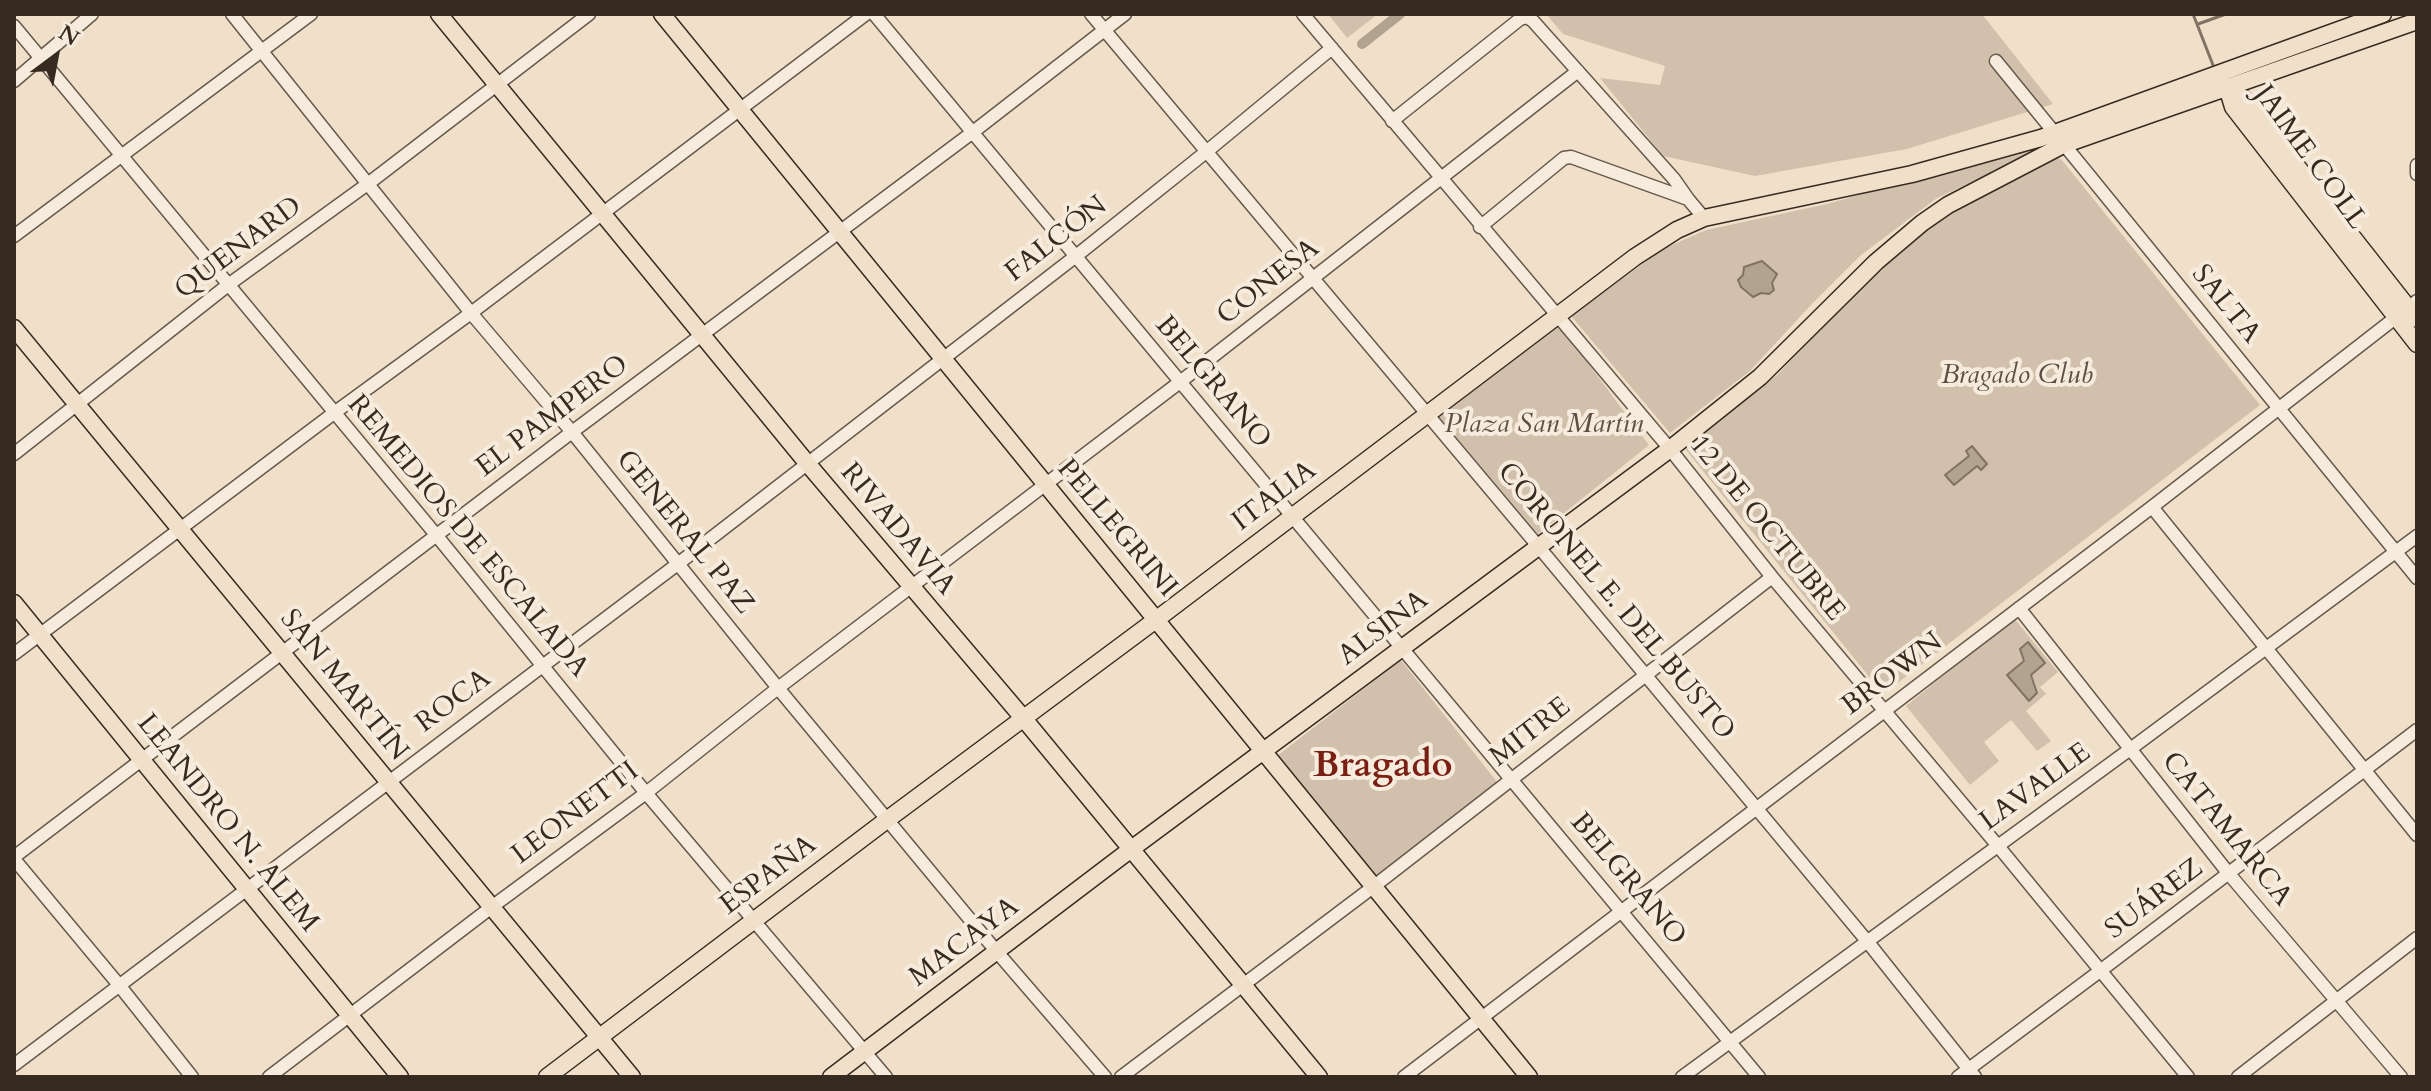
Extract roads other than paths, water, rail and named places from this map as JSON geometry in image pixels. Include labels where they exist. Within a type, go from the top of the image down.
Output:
[{"type":"main road","name":"RIVADAVIA","points":[[439,14],[807,463],[1024,719],[1319,1077]]},
{"type":"main road","name":"PELLEGRINI","points":[[662,14],[1529,1077]]},
{"type":"main road","points":[[2222,81],[2383,14]]},
{"type":"main road","points":[[2058,139],[2222,81],[2417,21]]},
{"type":"main road","name":"JAIME COLL","points":[[2222,81],[2233,107],[2410,312],[2417,344]]},
{"type":"main road","name":"ITALIA","points":[[1024,719],[1635,257],[1677,230],[1704,218],[1912,174],[2041,138],[2058,139]]},
{"type":"main road","name":"ALSINA","points":[[1130,850],[1670,449],[1771,367],[1856,280],[1922,223],[2058,139]]},
{"type":"main road","name":"SAN MARTÍN","points":[[14,328],[632,1077]]},
{"type":"main road","name":"LEANDRO N. ALEM","points":[[14,603],[400,1077]]},
{"type":"main road","name":"ESPAÑA","points":[[547,1077],[1024,719]]},
{"type":"main road","name":"MACAYA","points":[[831,1077],[1130,850]]},
{"type":"street","points":[[14,81],[92,14]]},
{"type":"street","name":"GENERAL PAZ","points":[[232,14],[471,313],[572,432],[778,688],[1105,1077]]},
{"type":"street","points":[[14,236],[311,14]]},
{"type":"street","name":"QUENARD","points":[[14,454],[228,285],[369,183],[589,14]]},
{"type":"street","points":[[14,654],[866,14]]},
{"type":"street","name":"BELGRANO","points":[[874,14],[1759,1077]]},
{"type":"street","name":"CORONEL E. DEL BUSTO","points":[[1091,14],[1867,941],[1967,1074]]},
{"type":"street","name":"EL PAMPERO","points":[[14,858],[1125,14]]},
{"type":"street","name":"12 DE OCTUBRE","points":[[1303,14],[1670,449],[1772,577],[2188,1077]]},
{"type":"street","points":[[1392,121],[1520,19],[1527,17],[1674,179],[1704,218]]},
{"type":"street","name":"REMEDIOS DE ESCALADA","points":[[14,26],[646,793],[886,1077]]},
{"type":"street","name":"FALCÓN","points":[[807,463],[1076,256],[1332,48]]},
{"type":"street","name":"SALTA","points":[[1996,61],[2417,578]]},
{"type":"street","name":"CONESA","points":[[911,588],[1578,71]]},
{"type":"street","points":[[1480,227],[1564,158],[1571,157],[1688,199]]},
{"type":"street","points":[[2417,165],[2417,174]]},
{"type":"street","name":"BROWN","points":[[1404,1077],[2410,312]]},
{"type":"street","name":"ROCA","points":[[14,1065],[807,463]]},
{"type":"street","points":[[2152,507],[2417,835]]},
{"type":"street","name":"LAVALLE","points":[[1682,1077],[2417,536]]},
{"type":"street","name":"MITRE","points":[[1121,1077],[1373,887],[1772,577]]},
{"type":"street","name":"LEONETTI","points":[[269,1077],[646,793],[911,588]]},
{"type":"street","name":"CATAMARCA","points":[[2019,608],[2229,874],[2401,1077]]},
{"type":"street","name":"SUÁREZ","points":[[1967,1074],[2417,730]]},
{"type":"street","points":[[14,858],[192,1077]]},
{"type":"street","points":[[2238,1077],[2417,938]]},
{"type":"waterway","points":[[1362,44],[1400,14]]},
{"type":"waterway","points":[[2193,14],[2213,65]]},
{"type":"waterway","points":[[2198,24],[2226,14]]},
{"type":"district","name":"Bragado","points":[[1383,768]]},
{"type":"park label","name":"Bragado Club","points":[[2017,377]]},
{"type":"park label","name":"Plaza San Martín","points":[[1544,426]]}]
